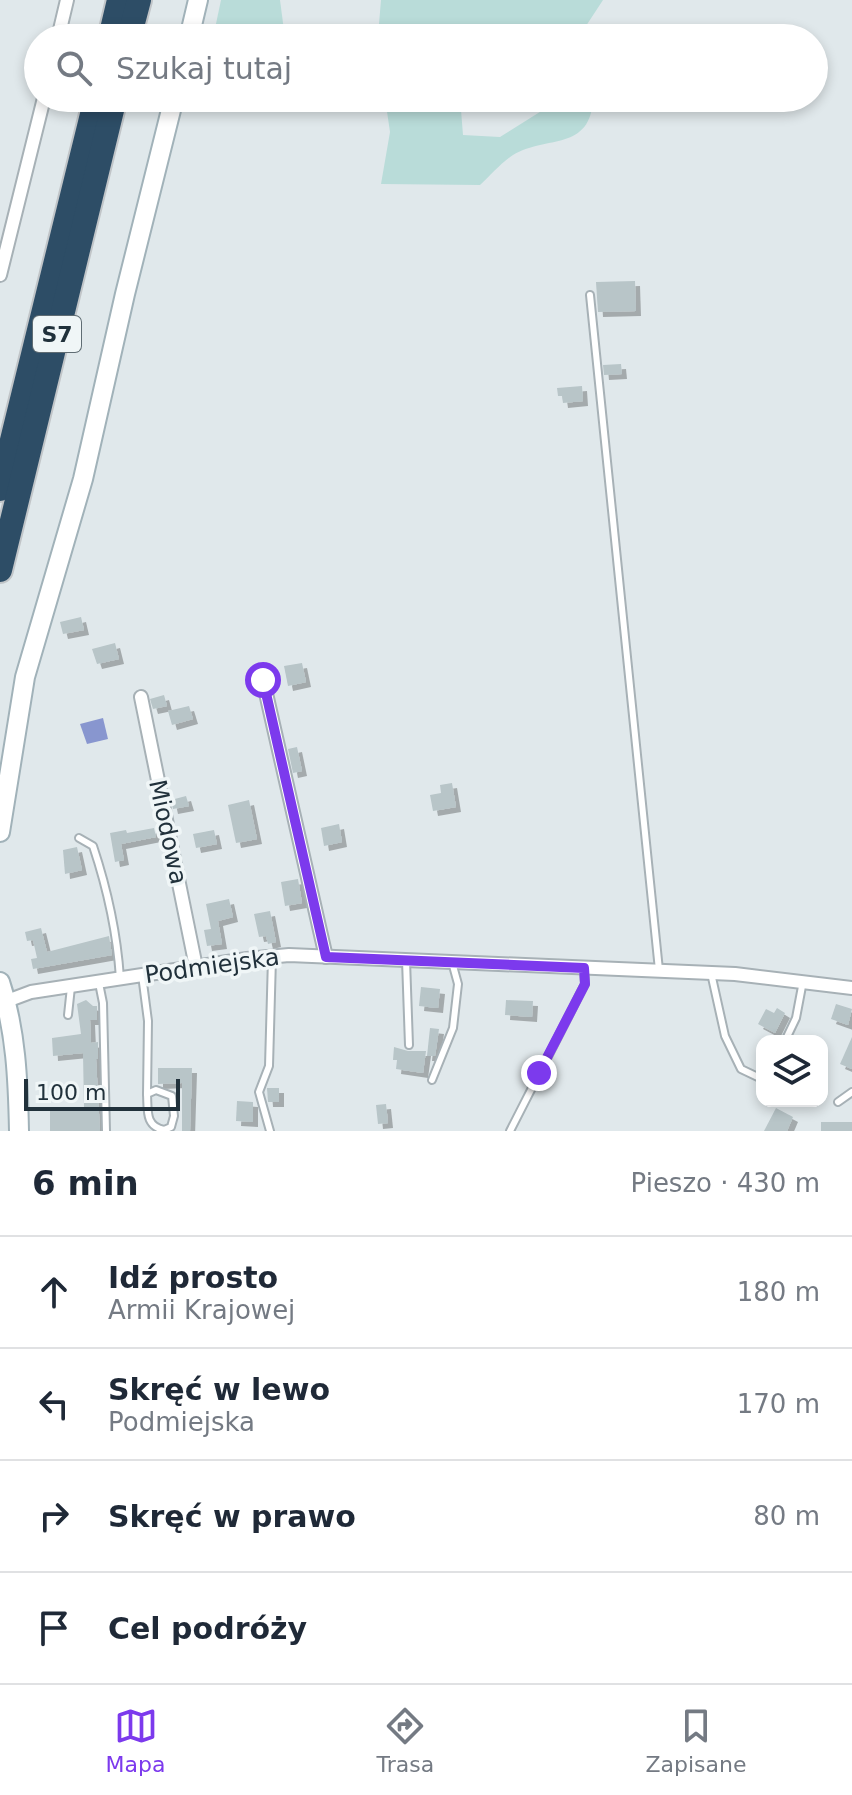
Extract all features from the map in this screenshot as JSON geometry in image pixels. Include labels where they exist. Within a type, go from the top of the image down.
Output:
[{"type":"highway","points":[[113,24],[119,0]]},
{"type":"highway","points":[[133,24],[139,0]]},
{"type":"highway","name":"S7","points":[[0,489],[93,112]]},
{"type":"highway","name":"S7","points":[[0,570],[112,112]]},
{"type":"highway","points":[[0,466],[12,437]]},
{"type":"street","points":[[61,24],[67,0]]},
{"type":"street","points":[[192,24],[198,0]]},
{"type":"street","points":[[0,275],[41,112]]},
{"type":"street","points":[[0,832],[25,677],[83,479],[171,112]]},
{"type":"street","points":[[263,680],[326,957]]},
{"type":"street","name":"Miodowa","points":[[141,697],[196,967]]},
{"type":"street","name":"Podmiejska","points":[[7,1001],[31,992],[273,957],[659,970],[803,981],[852,988]]},
{"type":"street","points":[[0,982],[7,1001],[18,1071],[19,1131]]},
{"type":"lane","points":[[590,295],[659,970]]},
{"type":"lane","points":[[79,838],[93,846],[101,871],[118,953],[120,978]]},
{"type":"lane","points":[[270,1131],[259,1092],[269,1066],[273,957]]},
{"type":"lane","points":[[406,960],[409,1045]]},
{"type":"lane","points":[[432,1080],[453,1028],[458,984],[452,962]]},
{"type":"lane","points":[[510,1131],[585,984],[584,968]]},
{"type":"lane","points":[[711,973],[725,1036],[741,1069],[756,1076]]},
{"type":"lane","points":[[142,975],[148,1021],[147,1094],[149,1121],[154,1128],[164,1130],[171,1127],[174,1116],[172,1096],[156,1090],[147,1094]]},
{"type":"lane","points":[[788,1035],[796,1018],[803,981]]},
{"type":"lane","points":[[99,982],[103,1003],[106,1131]]},
{"type":"lane","points":[[68,1015],[71,986]]},
{"type":"lane","points":[[838,1102],[852,1092]]},
{"type":"green space","points":[[221,0],[280,0],[283,24],[216,24]]},
{"type":"green space","points":[[381,0],[603,0],[587,24],[379,24]]},
{"type":"green space","points":[[387,112],[461,112],[463,135],[500,137],[540,112],[591,112],[584,127],[576,134],[513,155],[480,185],[381,184],[390,132]]},
{"type":"water","points":[[103,718],[108,739],[87,744],[80,724]]},
{"type":"building","points":[[635,281],[636,311],[598,312],[596,282]]},
{"type":"building","points":[[621,364],[622,374],[604,375],[603,365]]},
{"type":"building","points":[[582,386],[583,401],[563,403],[562,396],[558,396],[557,388]]},
{"type":"building","points":[[81,617],[84,630],[63,634],[60,622]]},
{"type":"building","points":[[115,643],[119,659],[97,664],[92,649]]},
{"type":"building","points":[[302,663],[306,682],[288,686],[284,666]]},
{"type":"building","points":[[164,695],[167,706],[153,709],[150,699]]},
{"type":"building","points":[[189,706],[193,719],[172,725],[168,711]]},
{"type":"building","points":[[297,747],[302,771],[293,773],[288,749]]},
{"type":"building","points":[[452,783],[456,807],[433,811],[430,795],[441,793],[440,785]]},
{"type":"building","points":[[186,796],[189,806],[173,809],[171,800]]},
{"type":"building","points":[[249,800],[257,839],[236,843],[228,805]]},
{"type":"building","points":[[339,824],[342,842],[324,846],[321,828]]},
{"type":"building","points":[[154,828],[156,837],[121,844],[124,860],[115,862],[110,833]]},
{"type":"building","points":[[214,830],[217,844],[196,848],[193,834]]},
{"type":"building","points":[[77,847],[82,870],[65,874],[63,850]]},
{"type":"building","points":[[298,879],[302,903],[285,906],[281,882]]},
{"type":"building","points":[[229,899],[233,917],[218,921],[222,944],[207,946],[204,930],[211,929],[206,904]]},
{"type":"building","points":[[270,911],[276,942],[268,944],[266,936],[259,937],[254,914]]},
{"type":"building","points":[[41,928],[47,952],[109,936],[112,955],[33,969],[31,959],[37,958],[33,940],[27,941],[25,932]]},
{"type":"building","points":[[421,987],[440,989],[438,1008],[419,1006]]},
{"type":"building","points":[[86,1000],[97,1006],[97,1020],[90,1020],[91,1043],[98,1042],[100,1131],[50,1131],[50,1109],[84,1108],[83,1053],[53,1056],[52,1038],[81,1034],[77,1004]]},
{"type":"building","points":[[506,1000],[533,1001],[532,1017],[505,1015]]},
{"type":"building","points":[[836,1004],[852,1009],[848,1025],[831,1019]]},
{"type":"building","points":[[777,1008],[785,1013],[775,1033],[758,1024],[766,1009],[774,1013]]},
{"type":"building","points":[[430,1028],[439,1029],[435,1056],[427,1056]]},
{"type":"building","points":[[852,1037],[852,1069],[840,1064]]},
{"type":"building","points":[[394,1047],[426,1051],[423,1073],[396,1069]]},
{"type":"building","points":[[158,1068],[192,1068],[190,1131],[182,1131],[182,1083],[158,1084]]},
{"type":"building","points":[[267,1088],[279,1088],[279,1102],[268,1102]]},
{"type":"building","points":[[237,1101],[253,1102],[253,1122],[236,1121]]},
{"type":"building","points":[[386,1104],[388,1123],[378,1124],[376,1105]]},
{"type":"building","points":[[776,1108],[793,1117],[787,1131],[764,1131]]},
{"type":"building","points":[[821,1122],[852,1122],[852,1131],[821,1131]]},
{"type":"route","points":[[263,680],[326,957],[584,968],[585,984],[539,1073]]}]
